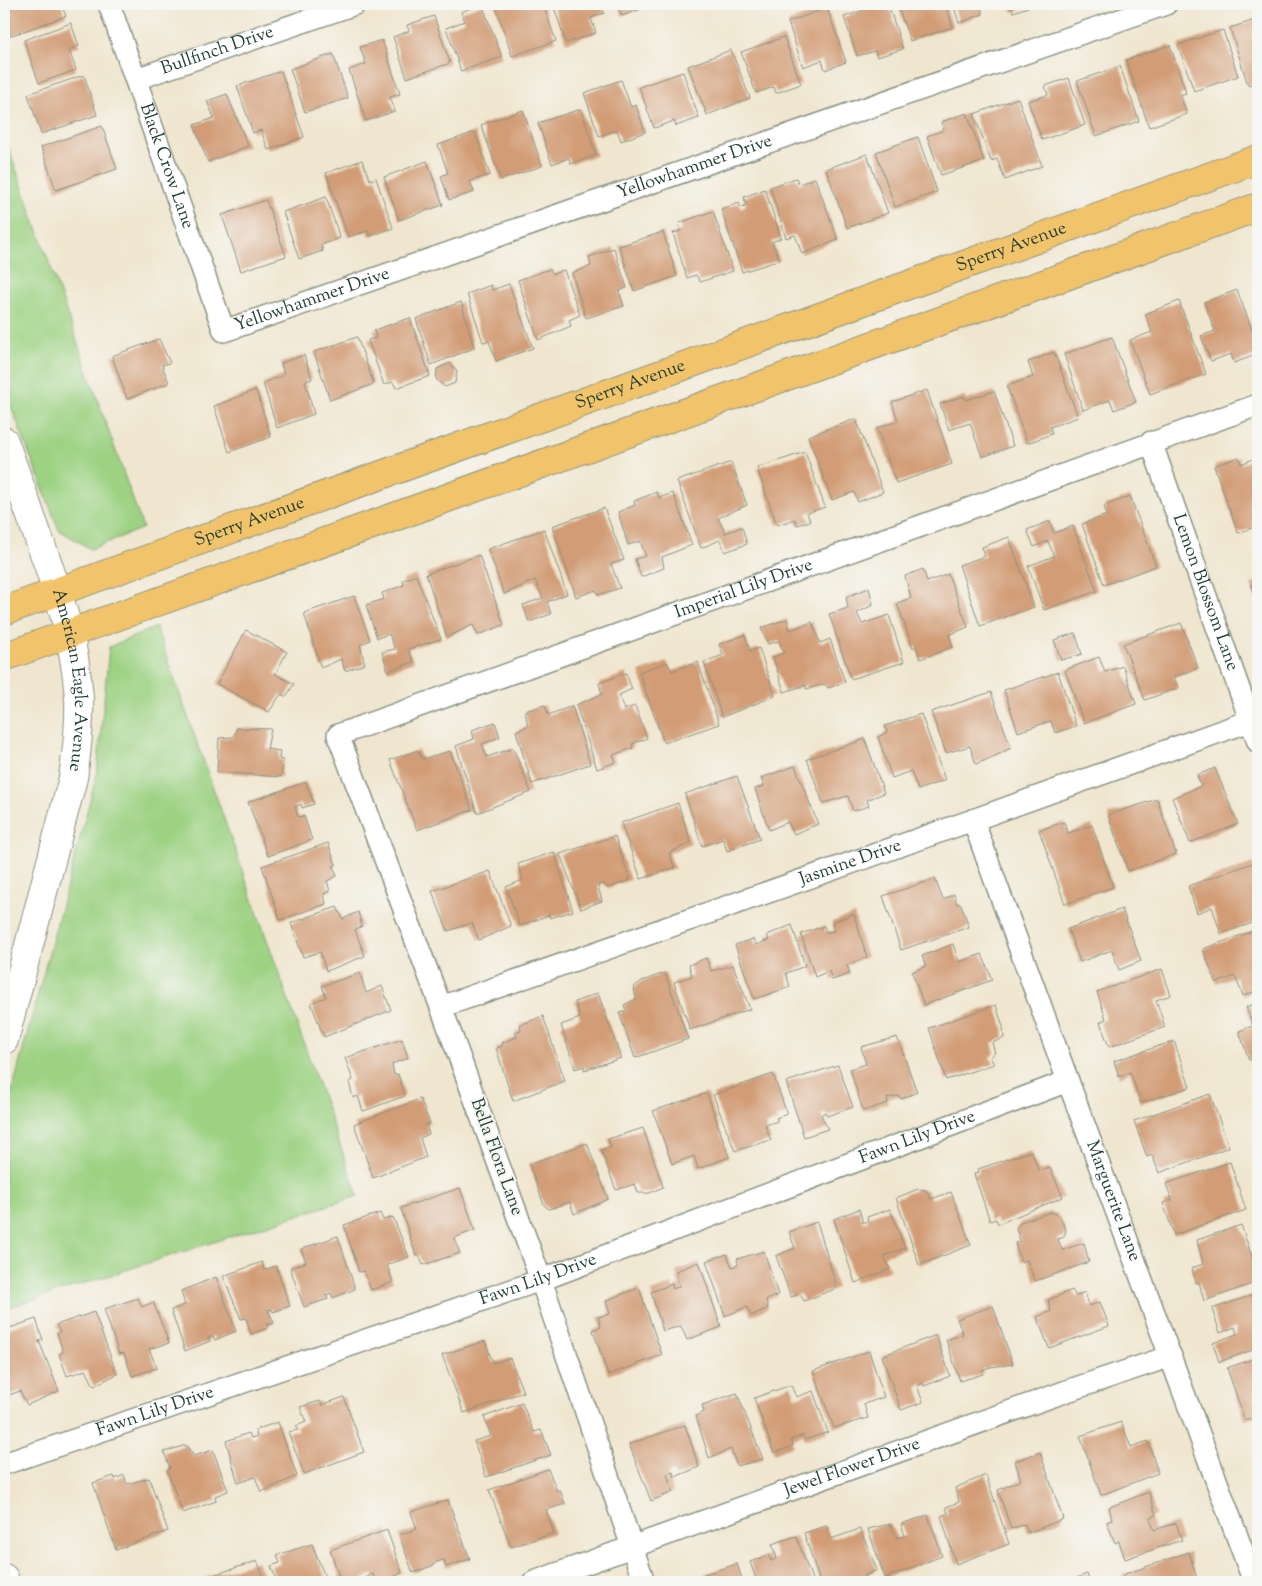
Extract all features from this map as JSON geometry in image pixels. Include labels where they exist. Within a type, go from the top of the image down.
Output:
[{"type":"main road","name":"Sperry Avenue","points":[[4,611],[1258,160]]},
{"type":"main road","points":[[4,658],[1258,207]]},
{"type":"street","name":"Black Crow Lane","points":[[109,4],[224,331]]},
{"type":"street","name":"Bullfinch Drive","points":[[136,79],[355,4]]},
{"type":"street","name":"Yellowhammer Drive","points":[[224,331],[1166,4]]},
{"type":"street","name":"Imperial Lily Drive","points":[[338,735],[1258,404]]},
{"type":"street","name":"American Eagle Avenue","points":[[4,441],[58,592],[70,633],[79,696],[79,721],[73,778],[4,1040]]},
{"type":"street","name":"Lemon Blossom Lane","points":[[1151,442],[1254,719],[1258,742]]},
{"type":"street","name":"Jasmine Drive","points":[[441,1007],[1254,719]]},
{"type":"street","name":"Bella Flora Lane","points":[[338,735],[441,1007],[541,1280],[644,1582]]},
{"type":"street","name":"Marguerite Lane","points":[[973,820],[1254,1582]]},
{"type":"street","name":"Fawn Lily Drive","points":[[4,1464],[541,1280],[1068,1081]]},
{"type":"street","name":"Jewel Flower Drive","points":[[534,1582],[1058,1394],[1171,1356]]},
{"type":"street","points":[[4,1578],[5,1582]]},
{"type":"green space","points":[[4,135],[143,528],[91,549],[59,530],[4,388]]},
{"type":"green space","points":[[156,627],[358,1196],[4,1309],[4,1121],[97,774],[109,647]]},
{"type":"building","points":[[4,4],[61,4],[66,16],[4,38]]},
{"type":"building","points":[[148,4],[163,4],[149,9]]},
{"type":"building","points":[[178,4],[196,4],[180,10]]},
{"type":"building","points":[[482,4],[502,57],[461,71],[446,28],[465,21],[461,12]]},
{"type":"building","points":[[495,4],[543,4],[556,41],[512,56]]},
{"type":"building","points":[[553,4],[601,4],[604,13],[591,18],[596,33],[566,43]]},
{"type":"building","points":[[617,4],[654,4],[622,16]]},
{"type":"building","points":[[882,4],[888,4],[903,49],[877,57],[875,51],[857,56],[844,17]]},
{"type":"building","points":[[897,4],[945,4],[953,27],[910,41]]},
{"type":"building","points":[[953,4],[980,4],[983,14],[959,23]]},
{"type":"building","points":[[1010,4],[1037,4],[1013,12]]},
{"type":"building","points":[[827,8],[846,62],[825,70],[822,60],[803,67],[788,22]]},
{"type":"building","points":[[434,16],[450,63],[407,78],[393,37],[409,31],[407,25]]},
{"type":"building","points":[[1258,19],[1258,82],[1248,85],[1230,28]]},
{"type":"building","points":[[71,23],[79,46],[69,50],[76,70],[39,83],[24,40]]},
{"type":"building","points":[[1223,30],[1238,76],[1194,91],[1178,45]]},
{"type":"building","points":[[784,37],[801,84],[776,93],[774,87],[756,93],[741,52]]},
{"type":"building","points":[[382,40],[400,94],[390,97],[395,111],[366,121],[349,70],[366,64],[360,47]]},
{"type":"building","points":[[1170,45],[1186,93],[1180,95],[1187,114],[1149,127],[1126,60]]},
{"type":"building","points":[[731,50],[750,98],[707,115],[688,66]]},
{"type":"building","points":[[333,54],[348,98],[305,112],[290,69]]},
{"type":"building","points":[[1120,66],[1139,121],[1096,136],[1077,81]]},
{"type":"building","points":[[281,71],[304,137],[268,150],[261,130],[253,133],[237,86]]},
{"type":"building","points":[[683,72],[699,118],[676,126],[674,121],[654,128],[639,87]]},
{"type":"building","points":[[84,75],[97,115],[41,134],[28,94]]},
{"type":"building","points":[[1069,78],[1085,125],[1042,140],[1028,101],[1048,95],[1045,86]]},
{"type":"building","points":[[621,80],[631,107],[636,105],[645,132],[621,141],[617,130],[599,136],[584,93]]},
{"type":"building","points":[[227,94],[248,146],[208,162],[194,125],[214,118],[207,101]]},
{"type":"building","points":[[1018,98],[1042,166],[1005,180],[997,159],[991,161],[974,114]]},
{"type":"building","points":[[581,109],[596,155],[571,164],[569,158],[552,164],[538,123]]},
{"type":"building","points":[[523,110],[542,166],[501,180],[481,125]]},
{"type":"building","points":[[967,113],[984,161],[941,175],[927,136],[944,130],[941,122]]},
{"type":"building","points":[[102,126],[117,169],[56,190],[41,147]]},
{"type":"building","points":[[475,132],[490,175],[470,181],[474,192],[449,200],[441,176],[448,173],[438,145]]},
{"type":"building","points":[[918,137],[937,192],[895,207],[876,152]]},
{"type":"building","points":[[867,154],[888,213],[847,228],[826,169]]},
{"type":"building","points":[[362,160],[370,180],[376,178],[393,228],[370,236],[368,231],[348,237],[326,173]]},
{"type":"building","points":[[427,161],[443,205],[399,220],[384,177]]},
{"type":"building","points":[[796,178],[799,184],[815,178],[838,240],[802,254],[795,235],[786,238],[770,187]]},
{"type":"building","points":[[765,189],[781,238],[772,242],[780,260],[742,272],[721,209],[739,203],[741,208],[746,205],[744,197]]},
{"type":"building","points":[[326,197],[340,238],[321,245],[323,251],[299,259],[283,212]]},
{"type":"building","points":[[266,200],[286,256],[241,271],[222,215]]},
{"type":"building","points":[[713,211],[733,271],[700,282],[696,275],[687,278],[673,233],[681,231],[679,223]]},
{"type":"building","points":[[663,232],[677,276],[634,291],[619,246]]},
{"type":"building","points":[[614,248],[627,288],[619,291],[624,306],[586,318],[572,273],[591,266],[589,257]]},
{"type":"building","points":[[550,269],[553,274],[564,270],[580,315],[569,320],[571,326],[538,340],[518,280]]},
{"type":"building","points":[[509,284],[533,348],[496,361],[489,341],[483,342],[467,294],[491,285],[492,290]]},
{"type":"building","points":[[1237,290],[1258,345],[1258,354],[1234,363],[1231,354],[1211,361],[1201,336],[1215,331],[1204,302]]},
{"type":"building","points":[[1179,301],[1206,374],[1150,394],[1130,340],[1152,332],[1145,314]]},
{"type":"building","points":[[461,302],[474,348],[431,365],[416,319]]},
{"type":"building","points":[[410,318],[430,376],[396,388],[393,382],[384,385],[368,340],[376,338],[374,330]]},
{"type":"building","points":[[357,337],[374,384],[330,400],[314,352]]},
{"type":"building","points":[[1112,337],[1136,402],[1114,410],[1110,400],[1083,410],[1064,354]]},
{"type":"building","points":[[159,339],[170,363],[162,365],[169,383],[127,399],[112,356]]},
{"type":"building","points":[[1054,352],[1078,417],[1050,427],[1052,434],[1027,443],[1007,386],[1033,377],[1028,362]]},
{"type":"building","points":[[304,355],[312,379],[305,381],[314,414],[277,428],[263,383],[284,375],[281,363]]},
{"type":"building","points":[[450,363],[457,371],[455,383],[445,387],[436,379],[437,369]]},
{"type":"building","points":[[256,390],[271,437],[229,452],[214,406]]},
{"type":"building","points":[[927,390],[952,464],[896,483],[877,428],[898,421],[892,402]]},
{"type":"building","points":[[994,391],[1013,446],[982,457],[970,423],[949,430],[940,404],[964,396],[966,400]]},
{"type":"building","points":[[856,419],[883,492],[858,502],[854,492],[832,500],[808,436]]},
{"type":"building","points":[[805,452],[825,507],[807,513],[810,521],[797,525],[795,519],[777,525],[757,468]]},
{"type":"building","points":[[1239,457],[1241,464],[1258,457],[1258,526],[1238,533],[1214,466]]},
{"type":"building","points":[[731,462],[747,505],[718,518],[725,533],[742,527],[747,544],[725,552],[720,540],[701,548],[677,481]]},
{"type":"building","points":[[657,492],[659,498],[673,493],[692,545],[662,557],[664,568],[641,577],[635,559],[646,556],[640,541],[628,545],[618,512],[635,505],[634,501]]},
{"type":"building","points":[[1130,496],[1156,566],[1104,585],[1082,524],[1107,515],[1104,506]]},
{"type":"building","points":[[604,508],[624,560],[611,564],[620,588],[598,595],[596,590],[576,597],[552,526]]},
{"type":"building","points":[[1050,521],[1054,533],[1073,526],[1097,591],[1044,610],[1028,566],[1054,556],[1048,541],[1034,547],[1027,530]]},
{"type":"building","points":[[544,529],[567,594],[547,602],[551,614],[529,622],[523,605],[543,598],[535,580],[504,594],[488,549]]},
{"type":"building","points":[[1009,537],[1034,607],[980,626],[959,565],[985,556],[982,547]]},
{"type":"building","points":[[479,555],[504,625],[478,635],[473,625],[447,637],[426,574]]},
{"type":"building","points":[[923,569],[927,582],[948,574],[968,627],[949,635],[953,647],[920,659],[916,646],[913,648],[897,603],[911,598],[905,576]]},
{"type":"building","points":[[416,575],[441,639],[408,649],[414,662],[388,671],[382,652],[395,649],[389,634],[377,638],[366,605],[384,599],[382,593],[404,585],[403,580]]},
{"type":"building","points":[[1258,581],[1258,605],[1251,584]]},
{"type":"building","points":[[869,588],[873,605],[857,613],[862,624],[889,615],[904,662],[851,679],[829,614],[848,608],[846,597]]},
{"type":"building","points":[[354,596],[370,640],[360,645],[365,664],[345,671],[341,659],[321,668],[304,613]]},
{"type":"building","points":[[787,619],[790,630],[812,622],[820,643],[830,639],[845,682],[828,688],[825,684],[806,689],[806,685],[784,692],[773,657],[784,653],[779,641],[768,644],[761,628]]},
{"type":"building","points":[[1181,623],[1198,668],[1174,677],[1178,688],[1145,700],[1123,644]]},
{"type":"building","points":[[246,630],[287,652],[275,674],[294,684],[286,697],[281,694],[269,712],[217,684]]},
{"type":"building","points":[[1075,633],[1082,654],[1061,660],[1054,640]]},
{"type":"building","points":[[745,635],[750,651],[759,648],[775,696],[722,717],[704,662],[723,655],[719,644]]},
{"type":"building","points":[[1099,657],[1105,672],[1123,666],[1136,704],[1084,723],[1065,670]]},
{"type":"building","points":[[667,662],[672,671],[698,662],[719,724],[664,743],[639,672]]},
{"type":"building","points":[[1058,672],[1076,726],[1055,733],[1051,721],[1018,732],[1004,690]]},
{"type":"building","points":[[626,673],[632,689],[619,695],[624,710],[635,706],[647,738],[632,744],[633,748],[613,755],[616,762],[597,769],[576,705],[602,694],[599,683]]},
{"type":"building","points":[[991,692],[1011,748],[976,764],[970,746],[946,753],[931,712]]},
{"type":"building","points":[[545,705],[548,715],[572,706],[590,764],[532,784],[516,731],[528,726],[525,711]]},
{"type":"building","points":[[921,714],[945,780],[918,790],[911,771],[892,778],[878,737],[887,732],[885,726]]},
{"type":"building","points":[[495,722],[500,737],[482,744],[487,757],[513,748],[531,792],[477,813],[456,746],[474,739],[472,730]]},
{"type":"building","points":[[237,728],[271,729],[267,749],[280,751],[279,759],[283,760],[281,777],[217,772],[219,738],[233,737]]},
{"type":"building","points":[[865,739],[884,793],[867,800],[869,806],[853,811],[848,796],[823,803],[807,759]]},
{"type":"building","points":[[418,750],[422,759],[450,751],[472,810],[417,830],[390,760]]},
{"type":"building","points":[[795,766],[818,824],[794,834],[788,822],[769,830],[755,789],[764,786],[761,778]]},
{"type":"building","points":[[1215,768],[1238,824],[1190,843],[1172,798],[1201,786],[1197,775]]},
{"type":"building","points":[[737,776],[760,839],[727,851],[723,839],[702,846],[685,794]]},
{"type":"building","points":[[306,782],[314,804],[302,808],[301,804],[295,807],[298,817],[304,816],[312,840],[268,856],[248,802]]},
{"type":"building","points":[[1157,799],[1176,854],[1128,871],[1108,815]]},
{"type":"building","points":[[678,803],[691,843],[669,853],[675,868],[641,879],[621,823]]},
{"type":"building","points":[[1064,822],[1068,833],[1092,825],[1113,887],[1065,904],[1039,830]]},
{"type":"building","points":[[615,836],[630,880],[608,888],[603,883],[598,886],[602,901],[581,909],[560,854]]},
{"type":"building","points":[[328,843],[336,865],[333,866],[337,876],[327,881],[330,891],[324,894],[326,904],[280,920],[262,866]]},
{"type":"building","points":[[554,852],[573,911],[550,918],[549,915],[520,926],[506,887],[523,880],[518,864]]},
{"type":"building","points":[[1253,863],[1258,878],[1258,921],[1221,934],[1212,907],[1197,913],[1188,886]]},
{"type":"building","points":[[490,871],[511,926],[479,940],[472,923],[448,931],[432,891]]},
{"type":"building","points":[[935,879],[943,900],[954,894],[957,904],[961,904],[969,927],[901,950],[883,896]]},
{"type":"building","points":[[337,907],[343,919],[358,912],[362,926],[355,930],[365,956],[326,971],[320,952],[303,957],[291,923]]},
{"type":"building","points":[[1122,909],[1141,961],[1119,970],[1112,950],[1080,962],[1068,929]]},
{"type":"building","points":[[854,914],[867,957],[847,965],[850,974],[832,980],[829,971],[815,977],[801,934],[824,926],[826,932],[834,931],[832,922]]},
{"type":"building","points":[[792,925],[805,966],[786,973],[790,987],[754,999],[735,945],[753,939],[756,945],[769,940],[767,935]]},
{"type":"building","points":[[1258,929],[1258,990],[1243,996],[1235,976],[1216,983],[1203,949]]},
{"type":"building","points":[[953,944],[959,962],[982,954],[992,980],[924,1005],[912,972],[926,966],[922,956]]},
{"type":"building","points":[[706,958],[711,971],[733,965],[750,1009],[690,1030],[674,982],[692,976],[689,965]]},
{"type":"building","points":[[1162,969],[1171,995],[1156,1000],[1165,1027],[1109,1047],[1100,1022],[1106,1019],[1097,992]]},
{"type":"building","points":[[360,973],[366,993],[382,986],[391,1010],[324,1037],[311,1003],[326,997],[322,986]]},
{"type":"building","points":[[665,973],[688,1039],[635,1058],[619,1013],[626,1011],[624,1005],[636,999],[634,987],[642,981]]},
{"type":"building","points":[[598,993],[621,1058],[584,1070],[584,1066],[575,1069],[561,1025],[580,1018],[575,1002]]},
{"type":"building","points":[[1258,1003],[1258,1057],[1249,1060],[1239,1031],[1253,1026],[1246,1007]]},
{"type":"building","points":[[996,1005],[1003,1027],[1004,1038],[992,1043],[995,1053],[990,1057],[994,1064],[946,1080],[929,1028]]},
{"type":"building","points":[[543,1016],[565,1081],[513,1101],[496,1048],[502,1046],[502,1043],[517,1037],[515,1032],[521,1030],[520,1025]]},
{"type":"building","points":[[897,1037],[917,1092],[901,1099],[899,1096],[887,1098],[888,1103],[863,1111],[850,1069],[866,1064],[861,1047]]},
{"type":"building","points":[[402,1039],[408,1058],[392,1064],[394,1075],[398,1074],[405,1096],[363,1111],[358,1096],[353,1098],[349,1082],[353,1080],[345,1058]]},
{"type":"building","points":[[1174,1041],[1190,1087],[1141,1103],[1130,1072],[1119,1077],[1114,1061]]},
{"type":"building","points":[[838,1065],[853,1107],[827,1116],[825,1112],[821,1115],[828,1129],[804,1137],[786,1082]]},
{"type":"building","points":[[773,1074],[787,1114],[776,1118],[778,1121],[765,1125],[771,1140],[735,1151],[713,1095]]},
{"type":"building","points":[[707,1093],[729,1157],[698,1169],[694,1156],[672,1164],[653,1111]]},
{"type":"building","points":[[1210,1094],[1229,1147],[1159,1173],[1152,1155],[1147,1157],[1134,1121]]},
{"type":"building","points":[[420,1099],[430,1123],[426,1125],[429,1134],[420,1138],[426,1157],[373,1178],[354,1124]]},
{"type":"building","points":[[643,1128],[663,1187],[650,1193],[638,1193],[635,1184],[616,1190],[601,1150],[611,1147],[608,1139]]},
{"type":"building","points":[[587,1143],[608,1199],[574,1214],[570,1202],[549,1209],[544,1205],[529,1164]]},
{"type":"building","points":[[1031,1151],[1039,1171],[1050,1168],[1063,1197],[998,1224],[996,1219],[990,1221],[974,1174],[979,1172],[978,1169]]},
{"type":"building","points":[[1230,1162],[1246,1210],[1174,1235],[1163,1203],[1172,1200],[1166,1184]]},
{"type":"building","points":[[460,1188],[475,1230],[454,1238],[460,1253],[423,1265],[419,1255],[416,1256],[401,1208]]},
{"type":"building","points":[[918,1189],[926,1190],[931,1199],[951,1192],[971,1245],[919,1265],[896,1198]]},
{"type":"building","points":[[859,1209],[863,1223],[868,1221],[867,1217],[890,1209],[905,1248],[884,1256],[890,1269],[855,1283],[834,1219]]},
{"type":"building","points":[[1050,1212],[1057,1214],[1066,1230],[1064,1237],[1058,1239],[1062,1250],[1084,1243],[1089,1262],[1035,1281],[1027,1260],[1021,1262],[1015,1243],[1020,1241],[1016,1228],[1021,1222]]},
{"type":"building","points":[[380,1213],[383,1220],[393,1217],[409,1257],[387,1265],[393,1282],[371,1290],[364,1271],[359,1272],[344,1225]]},
{"type":"building","points":[[817,1222],[837,1288],[804,1301],[800,1294],[791,1297],[776,1256],[795,1248],[789,1232]]},
{"type":"building","points":[[1241,1225],[1258,1274],[1258,1282],[1204,1301],[1199,1282],[1196,1283],[1192,1268],[1203,1264],[1197,1240]]},
{"type":"building","points":[[338,1236],[355,1289],[333,1298],[331,1293],[326,1295],[328,1299],[304,1307],[290,1268],[306,1262],[301,1249]]},
{"type":"building","points":[[764,1251],[778,1295],[766,1300],[768,1308],[751,1316],[747,1307],[725,1316],[706,1261],[727,1254],[732,1267],[738,1265],[737,1259]]},
{"type":"building","points":[[262,1262],[264,1270],[276,1266],[290,1306],[273,1312],[272,1309],[268,1310],[274,1323],[267,1325],[268,1328],[251,1334],[246,1318],[241,1319],[223,1276]]},
{"type":"building","points":[[699,1262],[721,1327],[687,1340],[681,1326],[663,1331],[651,1292],[672,1284],[673,1289],[679,1286],[676,1271]]},
{"type":"building","points":[[216,1277],[236,1331],[215,1340],[213,1336],[208,1338],[210,1341],[185,1351],[171,1310],[185,1305],[181,1291]]},
{"type":"building","points":[[639,1288],[662,1355],[608,1375],[593,1330],[601,1327],[598,1317],[610,1314],[606,1301]]},
{"type":"building","points":[[1072,1290],[1076,1296],[1085,1292],[1089,1306],[1100,1302],[1109,1326],[1049,1348],[1037,1317],[1051,1311],[1048,1300]]},
{"type":"building","points":[[1258,1293],[1258,1348],[1219,1362],[1213,1343],[1237,1334],[1235,1327],[1220,1333],[1212,1309]]},
{"type":"building","points":[[138,1298],[142,1307],[153,1302],[169,1343],[149,1349],[157,1368],[132,1376],[124,1353],[119,1354],[104,1309]]},
{"type":"building","points":[[993,1306],[1013,1364],[990,1367],[982,1370],[983,1374],[960,1381],[946,1340],[963,1334],[957,1319]]},
{"type":"building","points":[[94,1312],[117,1374],[94,1386],[86,1370],[67,1376],[59,1354],[63,1352],[57,1333],[60,1332],[56,1325]]},
{"type":"building","points":[[36,1319],[43,1340],[39,1341],[59,1391],[27,1405],[20,1391],[4,1397],[4,1330]]},
{"type":"building","points":[[936,1335],[950,1376],[924,1386],[923,1383],[917,1386],[923,1402],[901,1410],[882,1356]]},
{"type":"building","points":[[485,1341],[493,1363],[510,1358],[523,1392],[464,1413],[442,1355]]},
{"type":"building","points":[[869,1351],[884,1397],[864,1404],[868,1418],[834,1428],[813,1371]]},
{"type":"building","points":[[1258,1357],[1258,1416],[1245,1421],[1227,1368]]},
{"type":"building","points":[[791,1385],[796,1397],[813,1391],[828,1432],[805,1440],[803,1435],[791,1440],[793,1446],[774,1453],[754,1398]]},
{"type":"building","points":[[737,1393],[763,1459],[737,1466],[731,1449],[709,1458],[696,1416],[704,1412],[702,1405]]},
{"type":"building","points":[[344,1397],[364,1452],[304,1474],[288,1432],[298,1430],[296,1426],[306,1422],[300,1407],[320,1401],[322,1405]]},
{"type":"building","points":[[522,1403],[534,1432],[541,1430],[551,1455],[486,1477],[474,1441],[491,1436],[484,1417]]},
{"type":"building","points":[[278,1422],[297,1476],[261,1492],[255,1477],[238,1483],[226,1441],[249,1433],[251,1438],[257,1436],[255,1430]]},
{"type":"building","points":[[1121,1422],[1131,1447],[1148,1441],[1158,1473],[1101,1495],[1080,1436]]},
{"type":"building","points":[[685,1425],[699,1467],[675,1477],[673,1472],[667,1474],[673,1492],[651,1501],[629,1444]]},
{"type":"building","points":[[186,1445],[194,1456],[213,1450],[228,1491],[215,1496],[216,1501],[183,1513],[167,1470],[170,1468],[164,1452]]},
{"type":"building","points":[[1040,1452],[1063,1519],[1028,1533],[1025,1524],[1011,1529],[998,1490],[1021,1480],[1015,1461]]},
{"type":"building","points":[[1258,1458],[1258,1476],[1254,1460]]},
{"type":"building","points":[[548,1469],[557,1491],[560,1490],[565,1504],[546,1510],[554,1533],[511,1547],[489,1490]]},
{"type":"building","points":[[124,1475],[127,1484],[149,1478],[168,1531],[116,1550],[93,1483],[114,1476],[115,1479]]},
{"type":"building","points":[[986,1475],[1009,1544],[956,1564],[941,1516],[948,1513],[946,1507],[959,1502],[955,1488]]},
{"type":"building","points":[[1149,1492],[1156,1515],[1150,1518],[1154,1530],[1176,1523],[1182,1540],[1125,1559],[1119,1541],[1115,1543],[1107,1522],[1112,1520],[1109,1507]]},
{"type":"building","points":[[448,1500],[470,1559],[446,1567],[444,1560],[413,1573],[399,1535],[417,1529],[411,1512]]},
{"type":"building","points":[[928,1515],[942,1556],[885,1578],[868,1529],[890,1524],[897,1538],[905,1536],[901,1524]]},
{"type":"building","points":[[826,1526],[831,1539],[860,1529],[877,1570],[864,1576],[866,1582],[820,1582],[804,1533]]},
{"type":"building","points":[[387,1530],[402,1573],[381,1582],[376,1582],[373,1574],[363,1579],[365,1582],[341,1582],[330,1550]]},
{"type":"building","points":[[796,1536],[813,1582],[757,1582],[750,1562],[769,1555],[771,1561],[777,1558],[772,1544]]},
{"type":"building","points":[[312,1544],[327,1582],[277,1582],[271,1566],[280,1563],[277,1555]]},
{"type":"building","points":[[1189,1552],[1198,1582],[1125,1582],[1122,1575]]},
{"type":"building","points":[[257,1561],[266,1582],[206,1582],[204,1578]]},
{"type":"building","points":[[737,1564],[743,1582],[707,1582],[704,1574]]},
{"type":"building","points":[[1087,1574],[1090,1582],[1066,1582]]}]
